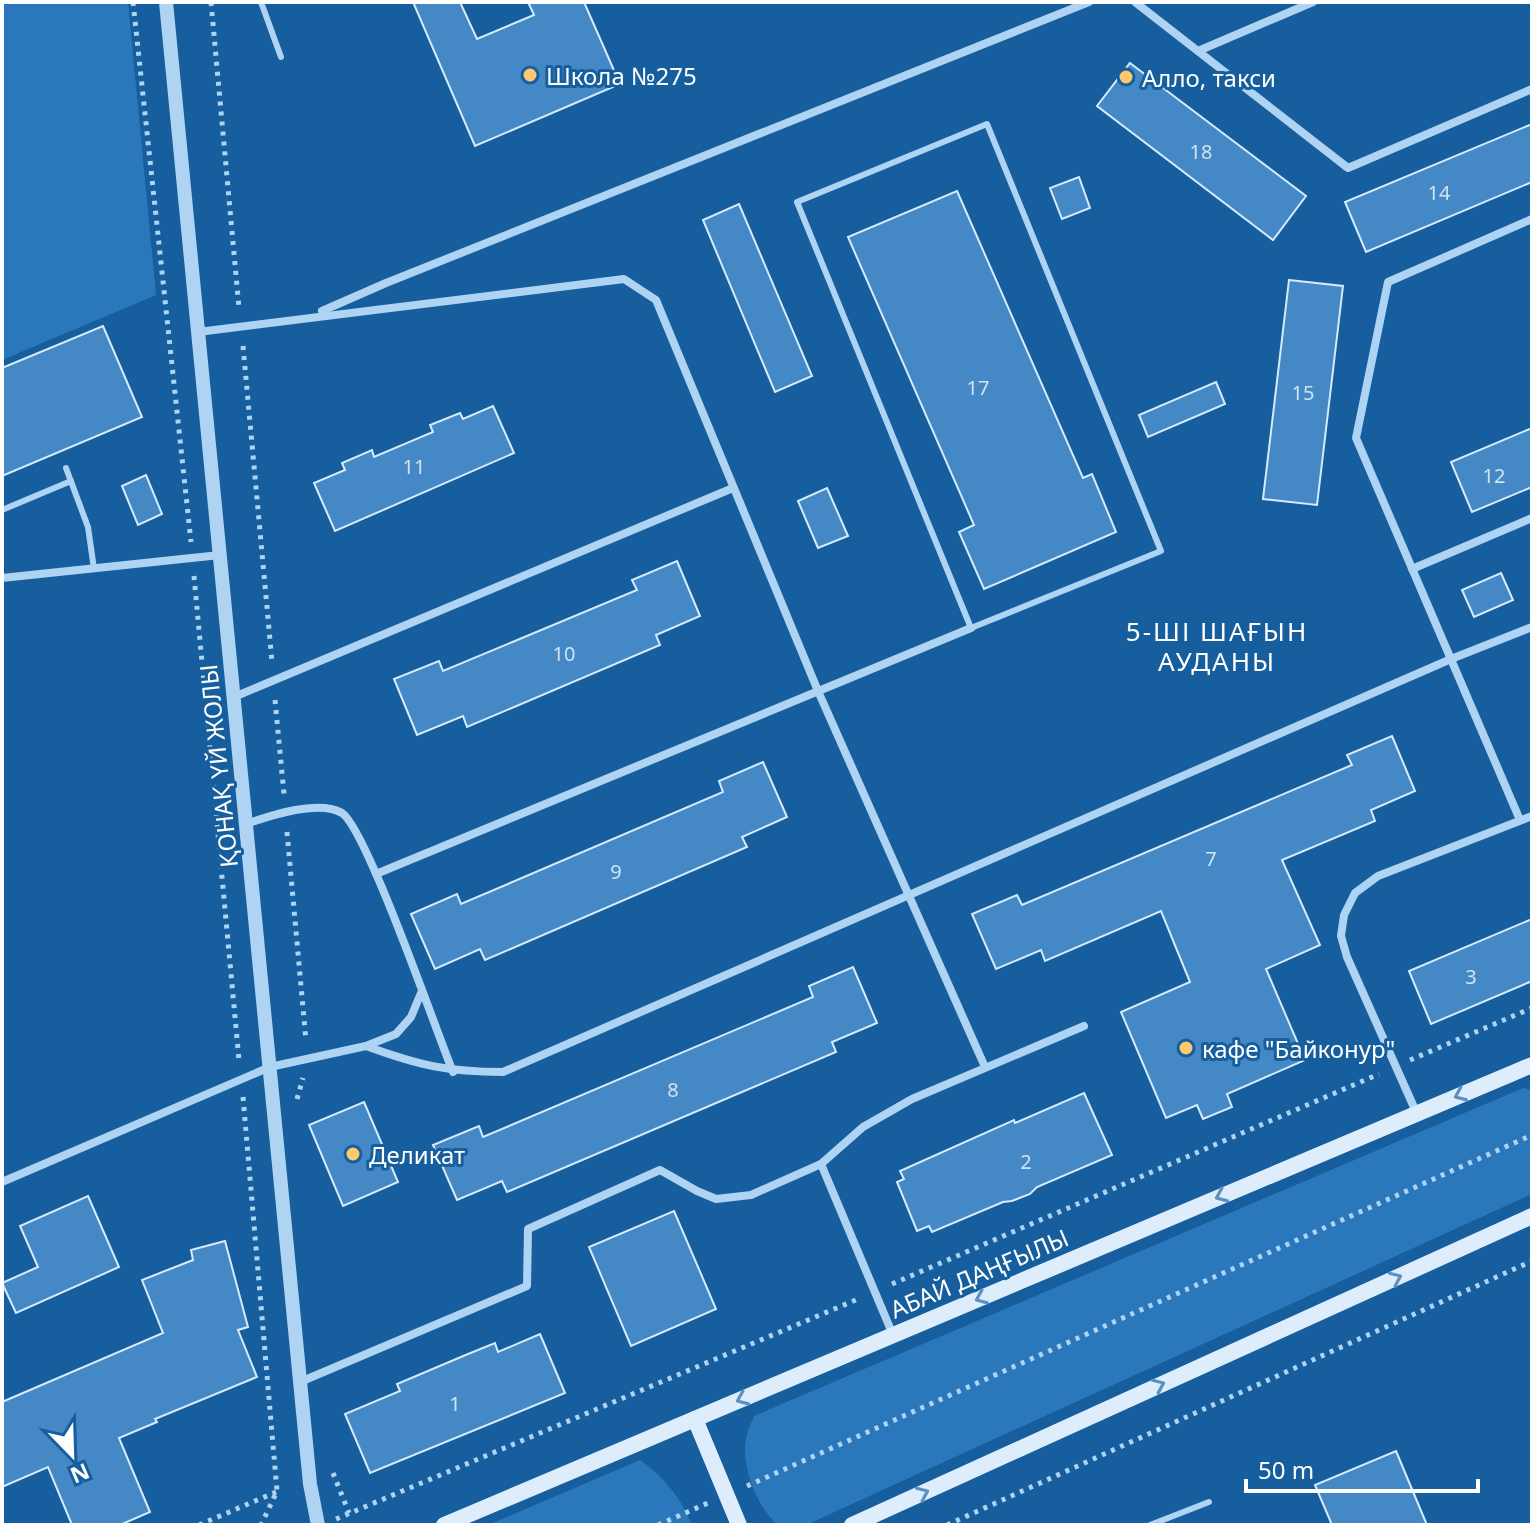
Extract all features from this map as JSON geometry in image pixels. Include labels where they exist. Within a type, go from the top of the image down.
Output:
[{"type":"main road","name":"АБАЙ ДАҢҒЫЛЫ","points":[[444,1525],[1532,1065]]},
{"type":"main road","points":[[852,1525],[1532,1216]]},
{"type":"main road","points":[[695,1419],[739,1525]]},
{"type":"street","name":"ҚОНАҚ ҮЙ ЖОЛЫ","points":[[166,2],[310,1484],[318,1525]]},
{"type":"street","points":[[313,316],[401,277],[1089,2]]},
{"type":"street","points":[[1135,2],[1348,168],[1532,89]]},
{"type":"street","points":[[1198,51],[1313,2]]},
{"type":"street","points":[[1520,820],[1356,438],[1388,282],[1532,219]]},
{"type":"street","points":[[198,332],[624,279],[656,300],[818,691],[985,1067]]},
{"type":"street","points":[[234,697],[733,488]]},
{"type":"street","points":[[1412,569],[1532,518]]},
{"type":"street","points":[[2,578],[220,555]]},
{"type":"street","points":[[366,1046],[423,1066],[453,1072],[503,1072],[1451,659],[1532,627]]},
{"type":"street","points":[[376,874],[971,628]]},
{"type":"street","points":[[246,824],[285,812],[333,809],[349,820],[376,874],[453,1072]]},
{"type":"street","points":[[1417,1114],[1347,957],[1341,936],[1344,915],[1355,893],[1378,876],[1532,816]]},
{"type":"street","points":[[2,1182],[270,1067],[366,1046],[396,1034],[411,1017],[421,993]]},
{"type":"street","points":[[300,1382],[527,1286],[528,1229],[660,1170],[716,1199],[751,1195],[821,1164],[863,1127],[912,1099],[1084,1026]]},
{"type":"street","points":[[821,1164],[893,1335]]},
{"type":"lane","points":[[261,2],[281,57]]},
{"type":"lane","points":[[987,124],[1161,551],[971,628],[797,202],[987,124]]},
{"type":"lane","points":[[66,468],[88,527],[94,569]]},
{"type":"lane","points":[[2,510],[71,481]]},
{"type":"lane","points":[[1150,1525],[1209,1502]]},
{"type":"path","points":[[211,2],[308,1061]]},
{"type":"path","points":[[335,1519],[874,1292],[1532,1008]]},
{"type":"path","points":[[241,1080],[277,1491],[261,1525]]},
{"type":"path","points":[[658,1525],[1532,1135]]},
{"type":"path","points":[[947,1525],[1532,1261]]},
{"type":"path","points":[[199,1525],[277,1491]]},
{"type":"shaded area","points":[[2,2],[128,2],[156,295],[2,360]]},
{"type":"shaded area","points":[[1523,1088],[1532,1091],[1532,1194],[806,1525],[778,1525],[756,1496],[745,1458],[748,1432],[754,1416]]},
{"type":"shaded area","points":[[640,1460],[671,1489],[692,1525],[488,1525]]},
{"type":"building","name":"Школа №275","points":[[413,2],[460,2],[477,39],[534,15],[528,2],[584,2],[620,84],[475,146]]},
{"type":"building","points":[[1130,63],[1306,196],[1273,240],[1097,106]]},
{"type":"building","points":[[1532,124],[1532,182],[1366,252],[1345,202]]},
{"type":"building","points":[[1079,177],[1090,208],[1062,219],[1050,188]]},
{"type":"building","points":[[957,191],[1083,478],[1092,474],[1116,532],[984,589],[959,532],[974,525],[848,237]]},
{"type":"building","points":[[739,204],[812,376],[775,392],[703,220]]},
{"type":"building","points":[[1289,280],[1343,286],[1317,505],[1263,499]]},
{"type":"building","points":[[103,326],[142,417],[2,476],[2,368]]},
{"type":"building","points":[[1216,382],[1225,404],[1148,437],[1139,415]]},
{"type":"building","points":[[493,406],[514,453],[335,531],[314,483],[345,470],[342,463],[372,450],[374,457],[433,432],[430,425],[460,413],[463,419]]},
{"type":"building","points":[[1532,428],[1532,487],[1472,512],[1451,462]]},
{"type":"building","points":[[146,475],[162,514],[138,525],[122,486]]},
{"type":"building","points":[[827,488],[848,536],[818,548],[798,501]]},
{"type":"building","points":[[677,561],[700,616],[656,635],[660,645],[467,727],[463,716],[417,735],[394,679],[439,661],[443,671],[637,590],[632,580]]},
{"type":"building","points":[[1501,573],[1513,600],[1474,617],[1462,590]]},
{"type":"building","points":[[1392,736],[1415,791],[1371,810],[1375,821],[1282,860],[1320,945],[1266,969],[1305,1060],[1227,1094],[1232,1107],[1203,1119],[1197,1105],[1166,1118],[1121,1012],[1190,982],[1161,911],[1045,961],[1041,950],[996,969],[972,914],[1017,895],[1022,905],[1352,765],[1347,755]]},
{"type":"building","points":[[763,762],[787,817],[742,837],[747,847],[485,960],[480,949],[435,969],[411,914],[457,894],[461,904],[723,792],[719,781]]},
{"type":"building","points":[[1532,919],[1532,981],[1431,1024],[1409,971]]},
{"type":"building","points":[[853,967],[877,1023],[832,1042],[836,1052],[507,1192],[502,1181],[457,1200],[433,1145],[479,1126],[483,1137],[813,997],[809,986]]},
{"type":"building","points":[[1084,1093],[1112,1155],[1037,1187],[1030,1194],[932,1232],[929,1226],[917,1231],[897,1182],[904,1179],[900,1171],[1014,1120],[1015,1123]]},
{"type":"building","name":"Деликат","points":[[364,1102],[398,1182],[343,1206],[309,1125]]},
{"type":"building","points":[[88,1196],[119,1267],[16,1313],[2,1283],[38,1267],[20,1226]]},
{"type":"building","points":[[674,1211],[716,1309],[631,1346],[589,1247]]},
{"type":"building","points":[[225,1241],[248,1327],[238,1330],[257,1377],[155,1419],[157,1422],[119,1438],[150,1512],[120,1525],[72,1525],[48,1467],[2,1487],[2,1402],[163,1333],[142,1280],[193,1260],[191,1250]]},
{"type":"building","points":[[540,1334],[565,1393],[370,1473],[345,1414],[400,1391],[397,1384],[468,1354],[495,1343],[498,1352]]},
{"type":"building","points":[[1396,1451],[1427,1525],[1332,1525],[1315,1485]]},
{"type":"place","name":"Школа №275","points":[[530,75]]},
{"type":"place","name":"Алло, такси","points":[[1126,77]]},
{"type":"place","name":"кафе \"Байконур\"","points":[[1186,1048]]},
{"type":"place","name":"Деликат","points":[[353,1154]]},
{"type":"district","name":"5-ШІ ШАҒЫН АУДАНЫ","points":[[1217,646]]}]
